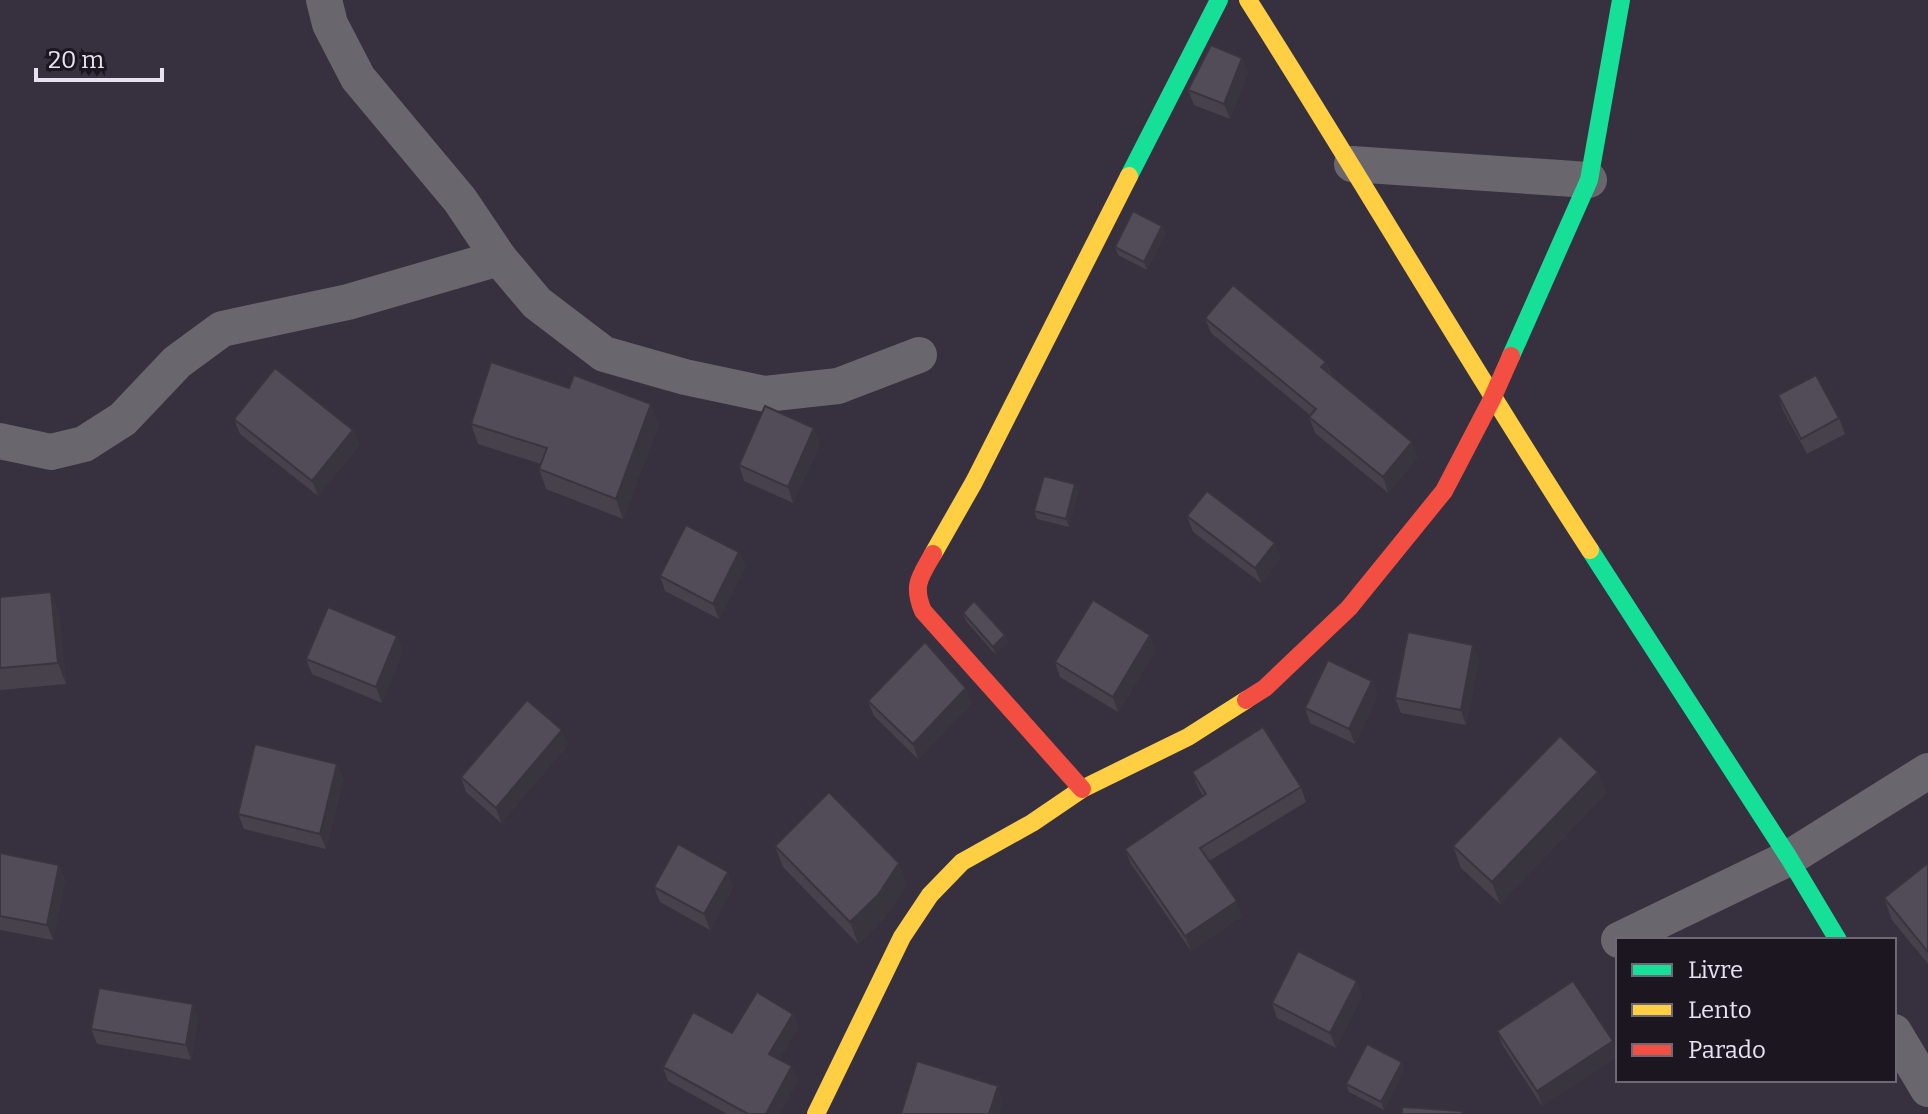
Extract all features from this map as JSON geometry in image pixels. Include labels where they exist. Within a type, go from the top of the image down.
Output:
[{"type":"street","points":[[324,0],[330,24],[358,78],[460,200],[499,258],[537,303],[604,354],[685,377],[765,394],[838,386],[919,355]]},
{"type":"street","points":[[1082,789],[923,611],[916,594],[919,579],[974,482],[1219,0]]},
{"type":"street","points":[[1248,0],[1352,164],[1492,399],[1789,858],[1837,938]]},
{"type":"street","points":[[816,1114],[902,937],[930,895],[962,862],[1032,823],[1082,789],[1188,737],[1265,688],[1349,608],[1444,491],[1492,399],[1589,180],[1621,0]]},
{"type":"street","points":[[1352,164],[1589,180]]},
{"type":"street","points":[[0,441],[51,452],[84,444],[123,419],[177,362],[222,329],[348,302],[499,258]]},
{"type":"street","points":[[1624,938],[1789,858],[1928,771]]},
{"type":"street","points":[[1896,1035],[1928,1089]]},
{"type":"building","points":[[1211,45],[1242,58],[1224,104],[1188,90]]},
{"type":"building","points":[[1133,211],[1162,226],[1144,262],[1115,247]]},
{"type":"building","points":[[1233,285],[1326,362],[1321,367],[1412,442],[1383,477],[1309,417],[1316,409],[1205,318]]},
{"type":"building","points":[[491,362],[569,388],[574,375],[651,404],[616,499],[539,469],[547,448],[471,424]]},
{"type":"building","points":[[275,368],[353,430],[312,481],[234,419]]},
{"type":"building","points":[[1816,375],[1839,418],[1801,439],[1778,395]]},
{"type":"building","points":[[765,406],[814,428],[788,487],[739,465]]},
{"type":"building","points":[[1044,476],[1075,484],[1066,519],[1034,511]]},
{"type":"building","points":[[1207,491],[1275,543],[1255,568],[1187,516]]},
{"type":"building","points":[[686,525],[739,552],[713,604],[660,576]]},
{"type":"building","points":[[51,592],[58,663],[0,668],[0,597]]},
{"type":"building","points":[[1093,600],[1150,635],[1113,697],[1055,662]]},
{"type":"building","points":[[974,601],[1005,635],[993,647],[963,613]]},
{"type":"building","points":[[328,607],[397,636],[376,687],[306,659]]},
{"type":"building","points":[[1408,632],[1473,645],[1461,710],[1395,698]]},
{"type":"building","points":[[925,642],[966,688],[913,744],[868,701]]},
{"type":"building","points":[[1328,660],[1372,681],[1349,729],[1305,708]]},
{"type":"building","points":[[527,700],[562,730],[496,808],[461,777]]},
{"type":"building","points":[[1263,727],[1301,787],[1200,848],[1237,901],[1185,936],[1125,849],[1206,794],[1192,772]]},
{"type":"building","points":[[1560,736],[1598,772],[1492,882],[1453,846]]},
{"type":"building","points":[[255,744],[337,764],[320,834],[238,814]]},
{"type":"building","points":[[829,792],[899,863],[878,895],[850,922],[775,846]]},
{"type":"building","points":[[678,844],[728,872],[704,914],[654,887]]},
{"type":"building","points":[[0,853],[59,865],[47,925],[0,916]]},
{"type":"building","points":[[1928,863],[1928,952],[1884,898]]},
{"type":"building","points":[[1298,951],[1357,981],[1330,1033],[1272,1003]]},
{"type":"building","points":[[1573,981],[1613,1041],[1537,1091],[1497,1031]]},
{"type":"building","points":[[99,988],[193,1004],[186,1045],[91,1029]]},
{"type":"building","points":[[757,992],[793,1014],[769,1054],[792,1066],[766,1114],[748,1114],[663,1067],[693,1012],[732,1033]]},
{"type":"building","points":[[1367,1044],[1402,1062],[1381,1102],[1346,1084]]},
{"type":"building","points":[[917,1061],[998,1086],[989,1114],[901,1114]]},
{"type":"building","points":[[1402,1107],[1462,1111],[1462,1114],[1402,1114]]},
{"type":"traffic: fast","points":[[1129,176],[1219,0]]},
{"type":"traffic: fast","points":[[1511,356],[1589,180],[1621,0]]},
{"type":"traffic: fast","points":[[1590,550],[1789,858],[1837,938]]},
{"type":"traffic: slow","points":[[1248,0],[1590,550]]},
{"type":"traffic: slow","points":[[933,554],[974,482],[1129,176]]},
{"type":"traffic: slow","points":[[816,1114],[902,937],[930,895],[962,862],[1032,823],[1082,789],[1188,737],[1246,700]]},
{"type":"traffic: jam","points":[[1246,700],[1265,688],[1349,608],[1444,491],[1511,356]]},
{"type":"traffic: jam","points":[[933,554],[921,575],[918,588],[923,611],[1082,789]]}]
